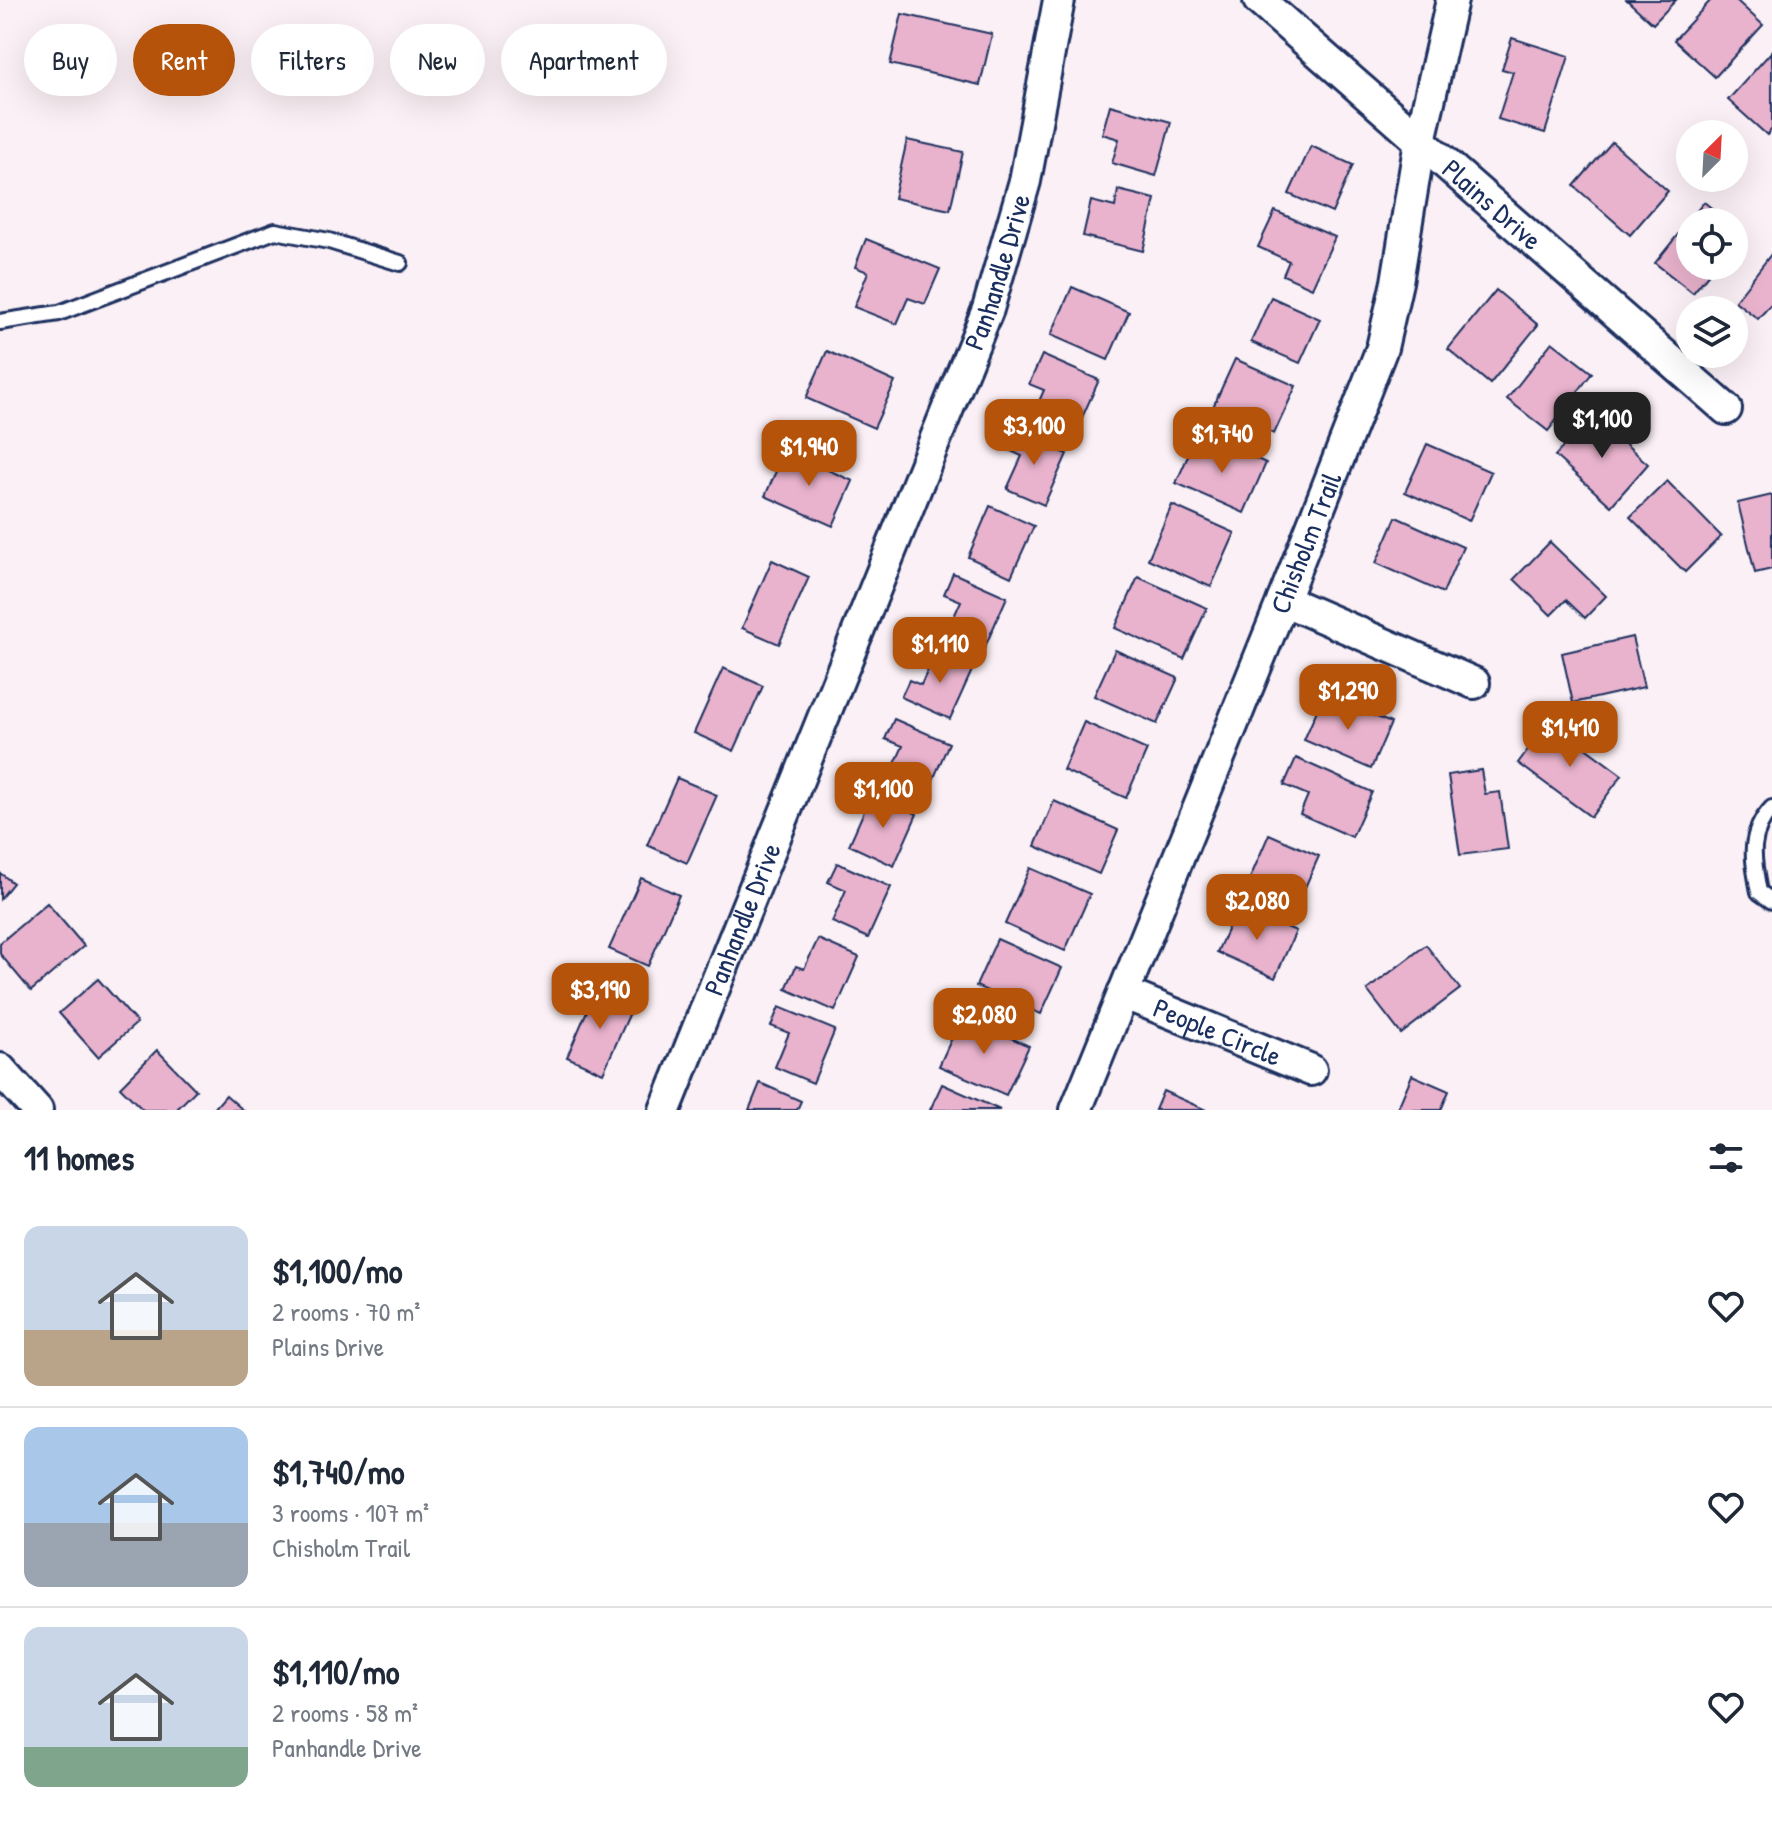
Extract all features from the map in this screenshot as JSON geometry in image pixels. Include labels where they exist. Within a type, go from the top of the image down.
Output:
[{"type":"street","name":"Panhandle Drive","points":[[665,1110],[988,309],[1025,181],[1059,0]]},
{"type":"street","name":"Plains Drive","points":[[1259,0],[1726,409]]},
{"type":"street","name":"Chisholm Trail","points":[[1076,1110],[1382,348],[1397,282],[1420,141],[1452,0]]},
{"type":"street","points":[[1283,600],[1474,683]]},
{"type":"street","name":"People Circle","points":[[1123,993],[1311,1070]]},
{"type":"street","points":[[0,1069],[34,1109]]},
{"type":"lane","points":[[0,322],[59,313],[275,231],[329,241],[400,263]]},
{"type":"lane","points":[[1772,808],[1751,850],[1759,892],[1772,901]]},
{"type":"building","points":[[1627,0],[1676,0],[1653,24]]},
{"type":"building","points":[[1711,0],[1736,0],[1763,25],[1715,77],[1674,40]]},
{"type":"building","points":[[902,14],[992,34],[980,85],[890,64]]},
{"type":"building","points":[[1512,38],[1569,56],[1545,133],[1498,119],[1513,72],[1502,69]]},
{"type":"building","points":[[1772,51],[1772,129],[1767,135],[1728,100]]},
{"type":"building","points":[[1110,105],[1171,122],[1156,176],[1112,163],[1119,139],[1102,134]]},
{"type":"building","points":[[907,140],[963,152],[950,210],[894,198]]},
{"type":"building","points":[[1612,142],[1668,191],[1630,235],[1574,186]]},
{"type":"building","points":[[1311,146],[1353,165],[1332,213],[1289,194]]},
{"type":"building","points":[[1118,190],[1155,199],[1143,251],[1083,236],[1091,201],[1115,207]]},
{"type":"building","points":[[1275,211],[1335,237],[1312,288],[1283,275],[1289,261],[1258,247]]},
{"type":"building","points":[[1676,237],[1676,280],[1655,263]]},
{"type":"building","points":[[866,239],[940,269],[925,304],[908,298],[897,324],[854,307],[868,272],[855,267]]},
{"type":"building","points":[[1772,253],[1772,303],[1758,319],[1748,311],[1748,296],[1739,296]]},
{"type":"building","points":[[1677,280],[1704,280],[1693,293]]},
{"type":"building","points":[[1072,287],[1129,312],[1108,360],[1051,335]]},
{"type":"building","points":[[1496,290],[1538,325],[1490,384],[1448,349]]},
{"type":"building","points":[[1271,297],[1320,319],[1300,363],[1251,342]]},
{"type":"building","points":[[1552,342],[1592,373],[1548,431],[1507,399]]},
{"type":"building","points":[[827,351],[895,382],[874,428],[806,398]]},
{"type":"building","points":[[1042,355],[1099,380],[1076,431],[1034,413],[1044,390],[1029,384]]},
{"type":"building","points":[[1235,359],[1296,386],[1274,434],[1213,407]]},
{"type":"building","points":[[1592,414],[1648,464],[1611,506],[1555,456]]},
{"type":"building","points":[[1012,429],[1067,454],[1044,505],[1007,489],[1022,456],[1004,448]]},
{"type":"building","points":[[1195,440],[1219,451],[1222,443],[1266,463],[1244,513],[1176,483]]},
{"type":"building","points":[[1427,444],[1491,472],[1469,521],[1405,492]]},
{"type":"building","points":[[785,451],[853,481],[833,526],[765,496]]},
{"type":"building","points":[[1667,481],[1721,536],[1685,572],[1630,517]]},
{"type":"building","points":[[1772,495],[1772,569],[1755,573],[1738,503]]},
{"type":"building","points":[[1172,505],[1235,533],[1211,587],[1148,559]]},
{"type":"building","points":[[990,506],[1034,526],[1011,577],[968,557]]},
{"type":"building","points":[[1396,517],[1463,547],[1443,593],[1376,563]]},
{"type":"building","points":[[1550,542],[1606,596],[1585,618],[1566,600],[1551,615],[1514,579]]},
{"type":"building","points":[[772,560],[809,577],[779,644],[742,628]]},
{"type":"building","points":[[953,573],[1007,597],[984,649],[947,632],[961,601],[944,594]]},
{"type":"building","points":[[1138,577],[1207,608],[1184,659],[1115,628]]},
{"type":"building","points":[[1632,637],[1644,687],[1573,703],[1562,653]]},
{"type":"building","points":[[937,650],[974,666],[950,719],[901,697],[909,680],[921,685]]},
{"type":"building","points":[[1115,650],[1178,678],[1157,724],[1094,696]]},
{"type":"building","points":[[723,668],[763,686],[734,751],[694,733]]},
{"type":"building","points":[[1324,694],[1391,723],[1371,769],[1304,740]]},
{"type":"building","points":[[894,719],[949,743],[927,794],[889,777],[903,746],[885,739]]},
{"type":"building","points":[[1549,721],[1622,775],[1591,817],[1518,763]]},
{"type":"building","points":[[1084,722],[1147,750],[1126,798],[1063,770]]},
{"type":"building","points":[[1296,758],[1372,792],[1352,837],[1300,814],[1308,795],[1284,785]]},
{"type":"building","points":[[1481,770],[1485,794],[1500,792],[1508,849],[1460,855],[1448,775]]},
{"type":"building","points":[[677,778],[717,795],[687,863],[647,845]]},
{"type":"building","points":[[872,793],[917,814],[894,866],[849,845]]},
{"type":"building","points":[[1054,801],[1118,830],[1099,874],[1035,846]]},
{"type":"building","points":[[1269,834],[1319,856],[1294,912],[1245,890]]},
{"type":"building","points":[[837,863],[891,887],[868,938],[832,922],[846,890],[828,882]]},
{"type":"building","points":[[1030,868],[1090,894],[1065,951],[1005,924]]},
{"type":"building","points":[[0,873],[13,883],[0,899]]},
{"type":"building","points":[[641,878],[679,895],[648,966],[609,949]]},
{"type":"building","points":[[47,903],[84,946],[31,991],[0,954],[0,943]]},
{"type":"building","points":[[1238,906],[1296,931],[1275,978],[1217,952]]},
{"type":"building","points":[[818,939],[859,957],[835,1011],[786,989],[796,966],[804,969]]},
{"type":"building","points":[[997,939],[1062,968],[1041,1014],[976,986]]},
{"type":"building","points":[[1426,945],[1460,989],[1401,1034],[1367,990]]},
{"type":"building","points":[[98,979],[137,1023],[98,1057],[59,1013]]},
{"type":"building","points":[[596,990],[633,1006],[603,1073],[567,1057]]},
{"type":"building","points":[[779,1007],[835,1030],[813,1083],[775,1067],[789,1033],[771,1026]]},
{"type":"building","points":[[962,1016],[1029,1046],[1006,1095],[939,1066]]},
{"type":"building","points":[[157,1050],[196,1090],[176,1110],[143,1110],[120,1087]]},
{"type":"building","points":[[1412,1075],[1449,1091],[1441,1110],[1397,1110]]},
{"type":"building","points":[[760,1083],[801,1101],[797,1110],[749,1110]]},
{"type":"building","points":[[942,1084],[1000,1110],[930,1110]]},
{"type":"building","points":[[1163,1091],[1206,1110],[1155,1110]]},
{"type":"building","points":[[226,1095],[243,1110],[213,1110]]}]
